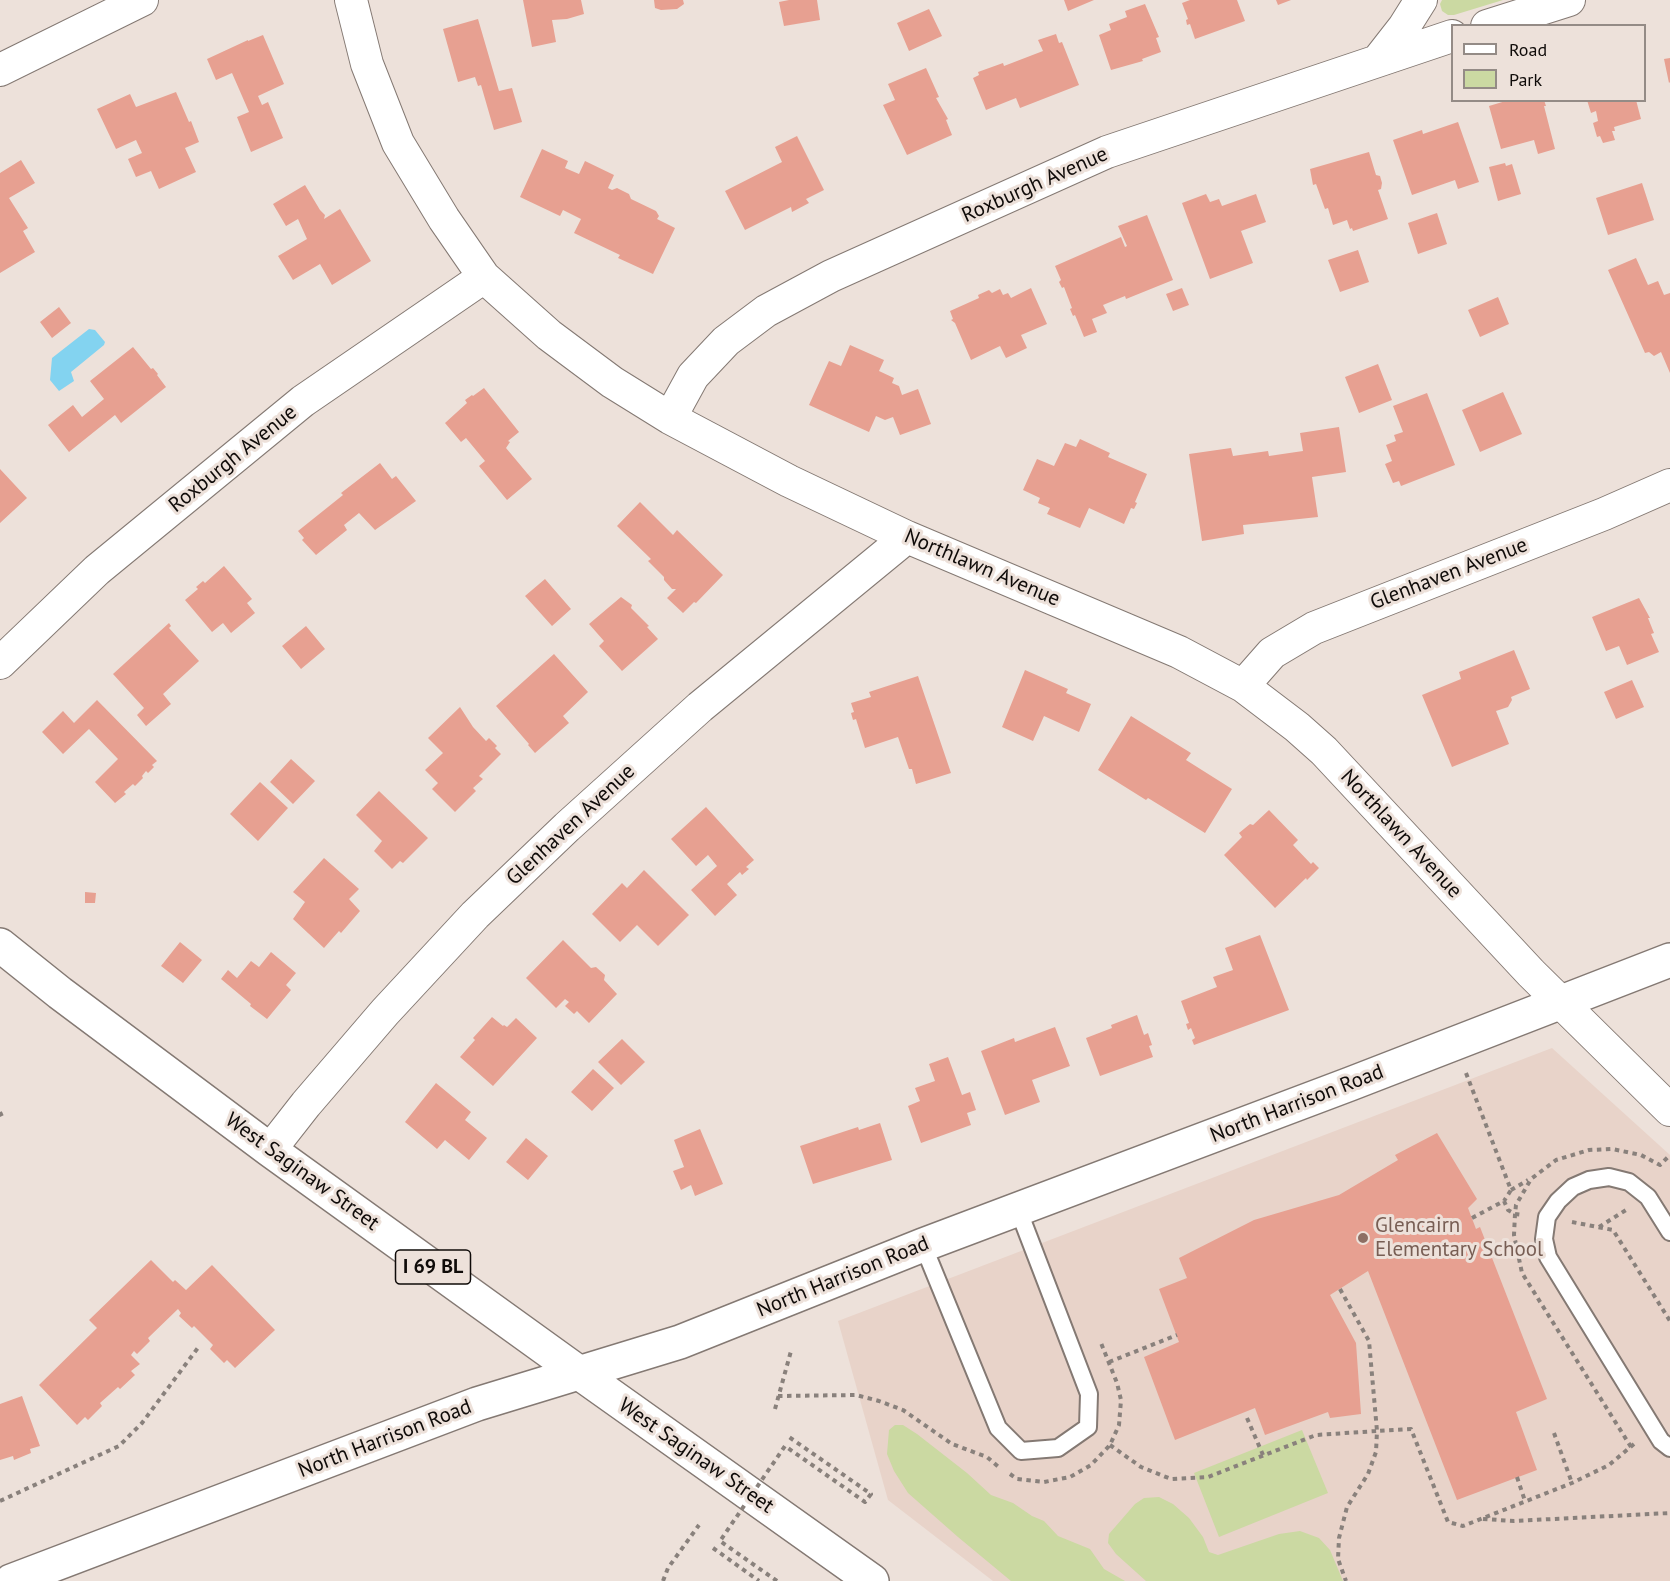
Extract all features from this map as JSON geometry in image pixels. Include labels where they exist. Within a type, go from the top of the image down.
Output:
[{"type":"street","name":"Northlawn Avenue","points":[[351,0],[367,64],[398,143],[444,219],[484,277],[549,335],[612,382],[670,418],[789,481],[907,537],[1179,652],[1243,686],[1324,751],[1560,1002],[1670,1110]]},
{"type":"street","points":[[1379,59],[1404,27],[1421,0]]},
{"type":"street","points":[[0,70],[134,1]]},
{"type":"street","points":[[1493,24],[1564,1]]},
{"type":"street","name":"Roxburgh Avenue","points":[[670,418],[693,376],[726,341],[766,311],[831,276],[1107,152],[1451,36]]},
{"type":"street","name":"Roxburgh Avenue","points":[[0,663],[97,570],[303,401],[484,277]]},
{"type":"street","name":"Glenhaven Avenue","points":[[1243,686],[1272,653],[1314,628],[1604,514],[1670,485]]},
{"type":"street","name":"Glenhaven Avenue","points":[[270,1150],[385,1012],[484,907],[567,827],[700,707],[907,537]]},
{"type":"street","name":"West Saginaw Street","points":[[0,945],[60,993],[270,1150],[872,1581]]},
{"type":"street","name":"North Harrison Road","points":[[11,1581],[477,1404],[680,1342],[922,1245],[1670,960]]},
{"type":"lane","points":[[1670,1232],[1648,1197],[1629,1182],[1609,1177],[1589,1180],[1573,1187],[1558,1201],[1547,1217],[1545,1239],[1548,1257],[1661,1441],[1670,1448]]},
{"type":"lane","points":[[922,1245],[998,1428],[1021,1451],[1058,1448],[1088,1427],[1089,1394],[1018,1209]]},
{"type":"path","points":[[1466,1073],[1511,1190]]},
{"type":"path","points":[[0,1112],[3,1119]]},
{"type":"path","points":[[1472,1218],[1504,1201],[1511,1190],[1530,1179]]},
{"type":"path","points":[[1599,1227],[1648,1197]]},
{"type":"path","points":[[1504,1201],[1508,1210],[1515,1214],[1547,1217],[1613,1230],[1670,1321]]},
{"type":"path","points":[[1340,1288],[1369,1341],[1377,1431],[1376,1452],[1368,1474],[1347,1508],[1339,1538],[1338,1559],[1346,1581]]},
{"type":"path","points":[[1109,1362],[1177,1335]]},
{"type":"path","points":[[0,1501],[119,1446],[142,1423],[200,1345]]},
{"type":"path","points":[[775,1409],[790,1350]]},
{"type":"path","points":[[1247,1418],[1263,1455]]},
{"type":"path","points":[[1110,1445],[1141,1467],[1171,1479],[1208,1477],[1316,1435],[1411,1429],[1448,1522],[1463,1526],[1572,1483],[1609,1465],[1652,1426]]},
{"type":"path","points":[[1554,1433],[1572,1483]]},
{"type":"path","points":[[777,1581],[720,1541],[785,1446],[866,1502],[871,1494],[789,1437]]},
{"type":"path","points":[[1517,1478],[1525,1501]]},
{"type":"path","points":[[1479,1519],[1514,1521],[1670,1513]]},
{"type":"path","points":[[663,1581],[668,1568],[699,1525]]},
{"type":"path","points":[[713,1548],[759,1581]]},
{"type":"shaded area","name":"Glencairn Elementary School","points":[[1552,1048],[1670,1155],[1670,1581],[993,1581],[888,1500],[838,1321]]},
{"type":"green space","points":[[1442,0],[1503,0],[1448,15],[1442,11],[1440,4]]},
{"type":"green space","points":[[895,1425],[903,1425],[917,1434],[991,1495],[1013,1503],[1044,1521],[1058,1536],[1090,1549],[1104,1569],[1125,1581],[1011,1581],[908,1493],[894,1471],[887,1454],[889,1430]]},
{"type":"green space","points":[[1302,1430],[1328,1493],[1219,1537],[1194,1473]]},
{"type":"green space","points":[[1159,1497],[1173,1504],[1189,1518],[1203,1537],[1209,1552],[1218,1555],[1279,1534],[1300,1531],[1319,1538],[1330,1550],[1343,1581],[1146,1581],[1116,1554],[1108,1543],[1109,1534],[1135,1504],[1144,1498]]},
{"type":"water","points":[[89,329],[95,330],[105,342],[104,345],[71,372],[74,381],[59,391],[50,380],[52,358]]},
{"type":"building","points":[[523,0],[581,0],[584,14],[552,20],[556,42],[532,47]]},
{"type":"building","points":[[654,0],[683,0],[684,4],[677,9],[661,10],[655,8]]},
{"type":"building","points":[[817,0],[820,20],[784,26],[779,2]]},
{"type":"building","points":[[1064,0],[1094,0],[1068,11]]},
{"type":"building","points":[[1190,0],[1237,0],[1245,21],[1195,39],[1190,24],[1187,25],[1186,20],[1188,19],[1182,3]]},
{"type":"building","points":[[1276,0],[1291,0],[1278,5]]},
{"type":"building","points":[[1145,4],[1159,37],[1156,38],[1161,52],[1142,59],[1143,61],[1111,70],[1099,35],[1111,30],[1109,24],[1127,17],[1125,11]]},
{"type":"building","points":[[929,9],[942,36],[909,51],[897,23]]},
{"type":"building","points":[[478,19],[499,91],[512,88],[522,122],[494,130],[481,85],[478,86],[475,77],[458,82],[443,29]]},
{"type":"building","points":[[1056,34],[1059,43],[1062,42],[1079,85],[1020,108],[1016,98],[986,110],[973,78],[979,75],[978,72],[1003,63],[1004,66],[1043,51],[1038,40]]},
{"type":"building","points":[[263,35],[284,84],[258,96],[262,105],[268,102],[283,138],[251,152],[237,117],[249,112],[232,73],[216,80],[207,59]]},
{"type":"building","points":[[1670,58],[1670,82],[1669,83],[1664,59]]},
{"type":"building","points":[[926,68],[939,97],[936,98],[948,119],[946,120],[952,135],[907,155],[883,105],[895,100],[888,84]]},
{"type":"building","points":[[176,92],[199,142],[185,148],[196,172],[159,189],[151,171],[136,177],[128,159],[142,153],[136,140],[116,149],[97,109],[130,94],[136,107]]},
{"type":"building","points":[[1502,102],[1545,102],[1555,149],[1538,154],[1534,140],[1501,149],[1489,106]]},
{"type":"building","points":[[1588,102],[1637,102],[1641,119],[1614,127],[1615,131],[1612,131],[1615,140],[1603,143],[1600,136],[1597,137],[1593,123],[1598,121],[1596,111],[1591,113]]},
{"type":"building","points":[[1458,122],[1479,182],[1458,189],[1455,180],[1412,195],[1393,140],[1422,130],[1423,134]]},
{"type":"building","points":[[797,136],[824,190],[806,199],[809,203],[792,212],[791,207],[745,230],[725,191],[782,162],[775,147]]},
{"type":"building","points":[[542,149],[568,161],[565,168],[579,174],[585,161],[614,175],[608,188],[612,190],[617,188],[629,194],[631,199],[656,211],[659,216],[657,219],[675,228],[653,274],[618,258],[620,255],[574,233],[581,219],[563,210],[560,216],[520,197]]},
{"type":"building","points":[[1369,152],[1376,175],[1380,176],[1382,183],[1381,189],[1378,190],[1388,219],[1353,231],[1347,220],[1333,225],[1328,208],[1325,209],[1316,184],[1313,185],[1310,169]]},
{"type":"building","points":[[21,160],[35,183],[9,198],[28,228],[23,231],[35,252],[0,273],[0,173]]},
{"type":"building","points":[[1505,163],[1506,166],[1512,164],[1521,194],[1498,201],[1489,167]]},
{"type":"building","points":[[1642,183],[1654,220],[1608,235],[1596,198]]},
{"type":"building","points":[[305,185],[325,215],[324,219],[340,209],[371,261],[332,285],[320,264],[293,280],[278,256],[307,239],[298,219],[286,226],[273,204]]},
{"type":"building","points":[[1206,194],[1210,202],[1219,199],[1222,206],[1256,194],[1266,222],[1241,231],[1253,263],[1210,279],[1182,203]]},
{"type":"building","points":[[1437,213],[1447,244],[1418,254],[1408,223]]},
{"type":"building","points":[[1147,215],[1173,280],[1126,299],[1125,296],[1103,305],[1107,313],[1092,319],[1097,332],[1084,337],[1070,309],[1072,308],[1064,287],[1062,288],[1059,282],[1061,280],[1055,266],[1121,237],[1125,247],[1127,246],[1118,226]]},
{"type":"building","points":[[1358,250],[1369,282],[1340,292],[1328,260]]},
{"type":"building","points":[[1636,258],[1648,285],[1658,281],[1664,295],[1670,293],[1670,373],[1661,352],[1654,356],[1649,352],[1645,353],[1608,270]]},
{"type":"building","points":[[1031,288],[1047,324],[1021,335],[1027,348],[1006,358],[1000,346],[971,360],[955,323],[951,320],[953,319],[950,311],[979,298],[978,295],[989,290],[992,293],[1000,289],[1003,295],[1008,293],[1011,298]]},
{"type":"building","points":[[1182,288],[1189,305],[1173,311],[1166,294]]},
{"type":"building","points":[[1498,297],[1509,324],[1480,337],[1468,310]]},
{"type":"building","points":[[59,307],[71,323],[52,338],[40,322]]},
{"type":"building","points":[[850,345],[884,360],[879,371],[894,378],[892,383],[899,386],[902,395],[918,389],[931,424],[900,435],[893,417],[885,420],[876,416],[869,432],[809,405],[829,361],[841,366]]},
{"type":"building","points":[[133,347],[158,374],[166,387],[121,423],[115,415],[69,452],[48,425],[73,405],[82,417],[104,399],[90,381]]},
{"type":"building","points":[[1378,364],[1392,400],[1359,413],[1345,377]]},
{"type":"building","points":[[484,388],[519,432],[508,441],[510,442],[506,448],[532,479],[507,500],[479,466],[485,461],[466,438],[461,442],[445,423],[467,403],[465,400]]},
{"type":"building","points":[[1503,392],[1522,434],[1480,452],[1462,410]]},
{"type":"building","points":[[1427,393],[1455,465],[1401,486],[1399,481],[1393,483],[1385,464],[1392,461],[1386,445],[1396,441],[1394,435],[1403,432],[1393,406]]},
{"type":"building","points":[[1339,427],[1346,472],[1312,477],[1318,517],[1243,525],[1244,534],[1202,541],[1189,454],[1231,448],[1233,456],[1268,451],[1269,456],[1303,451],[1300,433]]},
{"type":"building","points":[[1080,439],[1110,453],[1108,457],[1147,474],[1135,502],[1137,503],[1134,509],[1131,508],[1124,524],[1089,508],[1080,528],[1047,514],[1050,508],[1038,503],[1040,498],[1023,490],[1037,459],[1054,466],[1065,443],[1076,447]]},
{"type":"building","points":[[380,463],[392,479],[396,476],[416,501],[375,530],[359,513],[344,525],[347,530],[316,555],[302,540],[304,538],[298,531],[343,495],[341,493]]},
{"type":"building","points":[[0,469],[27,498],[0,523]]},
{"type":"building","points":[[640,502],[673,535],[677,530],[723,575],[683,613],[667,598],[676,589],[672,589],[648,561],[651,559],[617,526]]},
{"type":"building","points":[[224,566],[252,599],[247,603],[255,613],[231,633],[223,623],[212,632],[185,600],[198,589],[196,587],[203,581],[205,583]]},
{"type":"building","points":[[545,579],[571,609],[552,626],[525,596]]},
{"type":"building","points":[[621,597],[632,605],[631,608],[658,639],[622,671],[599,646],[604,641],[589,624]]},
{"type":"building","points":[[1639,598],[1650,618],[1648,618],[1654,633],[1651,634],[1659,652],[1627,665],[1619,646],[1606,651],[1592,617]]},
{"type":"building","points":[[169,623],[171,626],[169,628],[199,661],[163,694],[171,704],[146,726],[137,715],[144,708],[113,674]]},
{"type":"building","points":[[306,626],[325,649],[301,669],[282,646]]},
{"type":"building","points":[[1514,650],[1530,689],[1511,697],[1512,700],[1508,707],[1496,711],[1509,744],[1452,767],[1422,695],[1461,679],[1459,672]]},
{"type":"building","points":[[554,654],[588,692],[563,716],[569,723],[535,753],[496,706]]},
{"type":"building","points":[[1025,670],[1068,689],[1066,693],[1091,704],[1079,732],[1044,716],[1033,741],[1002,727]]},
{"type":"building","points":[[918,676],[951,773],[916,784],[898,737],[865,748],[856,719],[853,720],[851,713],[854,712],[851,703],[871,697],[869,692]]},
{"type":"building","points":[[1632,680],[1644,707],[1616,719],[1604,692]]},
{"type":"building","points":[[97,700],[157,761],[135,786],[133,784],[115,803],[95,782],[118,759],[89,729],[63,754],[42,732],[63,711],[74,723]]},
{"type":"building","points":[[460,707],[473,727],[486,741],[489,738],[501,754],[479,776],[483,779],[473,788],[476,791],[455,812],[432,789],[438,783],[425,770],[443,753],[428,738]]},
{"type":"building","points":[[1131,716],[1191,753],[1186,760],[1232,789],[1205,833],[1098,770]]},
{"type":"building","points":[[291,759],[315,781],[293,804],[270,782]]},
{"type":"building","points":[[260,782],[288,808],[258,841],[230,814]]},
{"type":"building","points":[[379,791],[428,838],[403,863],[400,861],[392,869],[374,851],[382,841],[356,815]]},
{"type":"building","points":[[706,807],[754,860],[746,867],[749,869],[742,875],[740,872],[727,884],[737,895],[715,916],[691,890],[717,866],[708,855],[696,866],[671,839]]},
{"type":"building","points":[[1269,810],[1298,840],[1293,845],[1311,864],[1313,862],[1319,868],[1275,908],[1224,855],[1242,837],[1239,833],[1250,824],[1253,825]]},
{"type":"building","points":[[324,858],[359,889],[349,899],[360,911],[324,948],[293,919],[305,902],[293,892]]},
{"type":"building","points":[[644,870],[689,915],[658,946],[637,925],[620,942],[592,914],[622,883],[627,888]]},
{"type":"building","points":[[85,892],[96,893],[95,903],[85,903]]},
{"type":"building","points":[[1260,935],[1289,1010],[1194,1045],[1192,1040],[1195,1038],[1191,1028],[1188,1030],[1186,1024],[1189,1023],[1181,1001],[1217,987],[1213,977],[1233,970],[1225,948]]},
{"type":"building","points":[[563,940],[591,968],[596,967],[605,975],[604,980],[617,994],[589,1023],[577,1011],[574,1014],[565,1006],[569,1002],[565,999],[556,1008],[526,978]]},
{"type":"building","points":[[180,942],[202,960],[183,983],[161,966]]},
{"type":"building","points":[[271,952],[296,973],[286,985],[291,990],[267,1019],[221,979],[228,970],[237,978],[251,961],[259,967]]},
{"type":"building","points":[[1137,1015],[1144,1035],[1148,1033],[1153,1057],[1100,1076],[1086,1038]]},
{"type":"building","points":[[492,1017],[507,1027],[516,1018],[537,1038],[493,1086],[460,1057]]},
{"type":"building","points":[[1055,1027],[1070,1066],[1032,1080],[1040,1102],[1005,1115],[981,1051],[1014,1038],[1015,1042]]},
{"type":"building","points":[[622,1039],[645,1062],[621,1085],[598,1062]]},
{"type":"building","points":[[948,1057],[962,1095],[970,1092],[976,1110],[967,1113],[971,1125],[921,1143],[908,1106],[920,1101],[915,1088],[935,1081],[929,1064]]},
{"type":"building","points":[[593,1069],[614,1088],[592,1111],[571,1092]]},
{"type":"building","points":[[436,1083],[471,1112],[465,1120],[487,1138],[469,1160],[445,1140],[437,1149],[405,1122]]},
{"type":"building","points":[[880,1123],[892,1160],[813,1184],[800,1146],[858,1127],[859,1130]]},
{"type":"building","points":[[700,1129],[723,1184],[695,1196],[691,1185],[681,1190],[673,1171],[684,1167],[674,1140]]},
{"type":"building","points":[[1437,1133],[1477,1199],[1468,1208],[1476,1229],[1480,1227],[1547,1399],[1516,1412],[1537,1470],[1457,1500],[1368,1271],[1330,1295],[1356,1343],[1361,1414],[1330,1418],[1328,1412],[1265,1435],[1255,1408],[1175,1440],[1144,1357],[1179,1342],[1159,1289],[1187,1278],[1179,1258],[1254,1220],[1339,1195],[1398,1160],[1395,1155]]},
{"type":"building","points":[[526,1138],[548,1156],[528,1180],[506,1162]]},
{"type":"building","points":[[151,1260],[173,1282],[175,1280],[186,1290],[212,1265],[275,1330],[235,1368],[227,1360],[224,1363],[210,1349],[213,1345],[194,1326],[192,1328],[179,1316],[181,1313],[178,1309],[148,1338],[150,1341],[137,1354],[134,1351],[131,1355],[140,1364],[131,1371],[135,1375],[100,1403],[102,1406],[88,1420],[85,1417],[77,1425],[39,1385],[97,1328],[89,1320]]},
{"type":"building","points":[[22,1396],[40,1446],[30,1449],[31,1453],[14,1460],[13,1456],[0,1460],[0,1404]]},
{"type":"place","name":"Glencairn Elementary School","points":[[1363,1238]]}]
